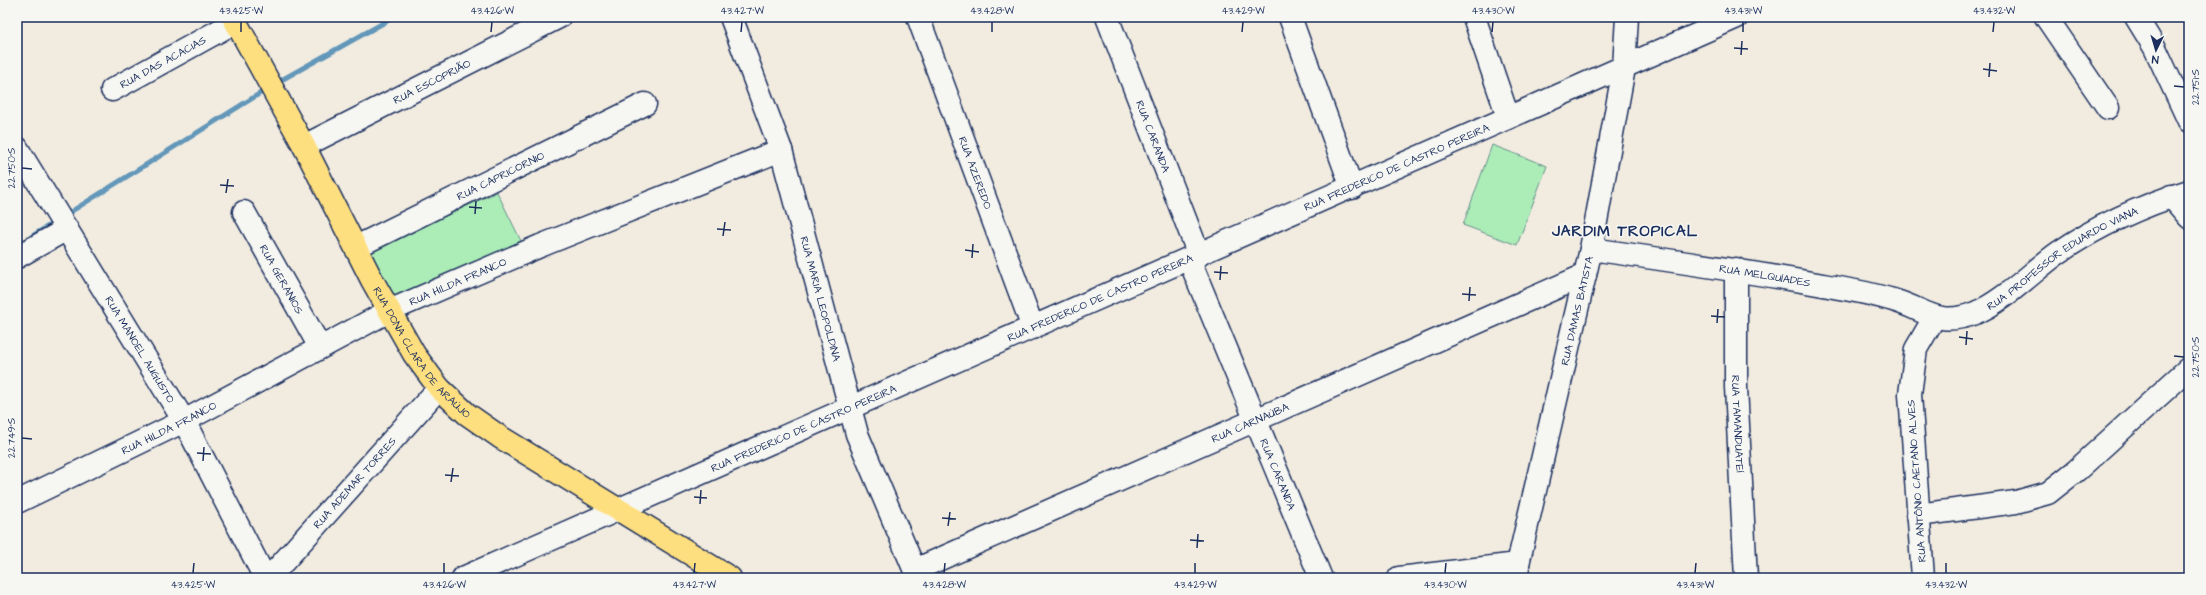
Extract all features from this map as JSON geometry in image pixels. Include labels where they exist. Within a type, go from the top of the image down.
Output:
[{"type":"main road","name":"RUA DONA CLARA DE ARAÚJO","points":[[234,20],[304,146],[389,311],[414,354],[439,388],[467,414],[500,437],[730,578]]},
{"type":"street","name":"RUA ESCOPRIÃO","points":[[304,146],[559,17]]},
{"type":"street","name":"RUA MARIA LEOPOLDINA","points":[[731,17],[781,150],[858,434],[917,574]]},
{"type":"street","name":"RUA AZEREDO","points":[[918,17],[1033,328]]},
{"type":"street","name":"RUA CARANDA","points":[[1107,17],[1194,257],[1256,420],[1321,578]]},
{"type":"street","points":[[1290,17],[1352,188]]},
{"type":"street","points":[[1474,17],[1508,117]]},
{"type":"street","name":"RUA DAMAS BATISTA","points":[[1518,571],[1591,249],[1624,68],[1627,17]]},
{"type":"street","name":"RUA FREDERICO DE CASTRO PEREIRA","points":[[463,578],[1352,188],[1508,117],[1624,68],[1736,17]]},
{"type":"street","points":[[2046,17],[2108,108]]},
{"type":"street","points":[[2136,17],[2156,48],[2189,121]]},
{"type":"street","name":"RUA DAS ACACIAS","points":[[112,90],[234,20]]},
{"type":"street","name":"RUA CAPRICORNIO","points":[[356,247],[645,104]]},
{"type":"street","name":"RUA MANOEL AUGUSTO","points":[[17,148],[184,421],[265,578]]},
{"type":"street","name":"RUA HILDA FRANCO","points":[[17,502],[184,421],[389,311],[540,246],[781,150]]},
{"type":"street","points":[[2180,193],[2189,217]]},
{"type":"street","name":"RUA PROFESSOR EDUARDO VIANA","points":[[1934,318],[1958,318],[1976,313],[1992,305],[2059,252],[2088,234],[2180,193]]},
{"type":"street","name":"RUA GERANIOS","points":[[244,212],[320,347]]},
{"type":"street","points":[[17,257],[63,223]]},
{"type":"street","name":"RUA MELQUÍADES","points":[[1591,249],[1736,270],[1869,294],[1895,300],[1934,318]]},
{"type":"street","name":"RUA TAMANDUATEÍ","points":[[1736,270],[1736,387],[1746,578]]},
{"type":"street","name":"RUA CARNAÚBA","points":[[917,574],[1256,420],[1585,275]]},
{"type":"street","name":"RUA ANTÔNIO CAETANO ALVES","points":[[1923,578],[1910,394],[1916,349],[1934,318]]},
{"type":"street","points":[[1918,515],[2016,502],[2048,493],[2077,470],[2189,368]]},
{"type":"street","name":"RUA ADEMAR TORRES","points":[[269,578],[439,388]]},
{"type":"street","points":[[1399,578],[1518,571]]},
{"type":"green space","points":[[1492,145],[1547,166],[1517,245],[1463,225]]},
{"type":"green space","points":[[497,192],[524,247],[396,299],[376,279],[369,251]]},
{"type":"waterway","points":[[276,83],[394,17]]},
{"type":"waterway","points":[[64,216],[267,89]]},
{"type":"waterway","points":[[32,236],[56,221]]},
{"type":"district","name":"JARDIM TROPICAL","points":[[1625,231]]}]
